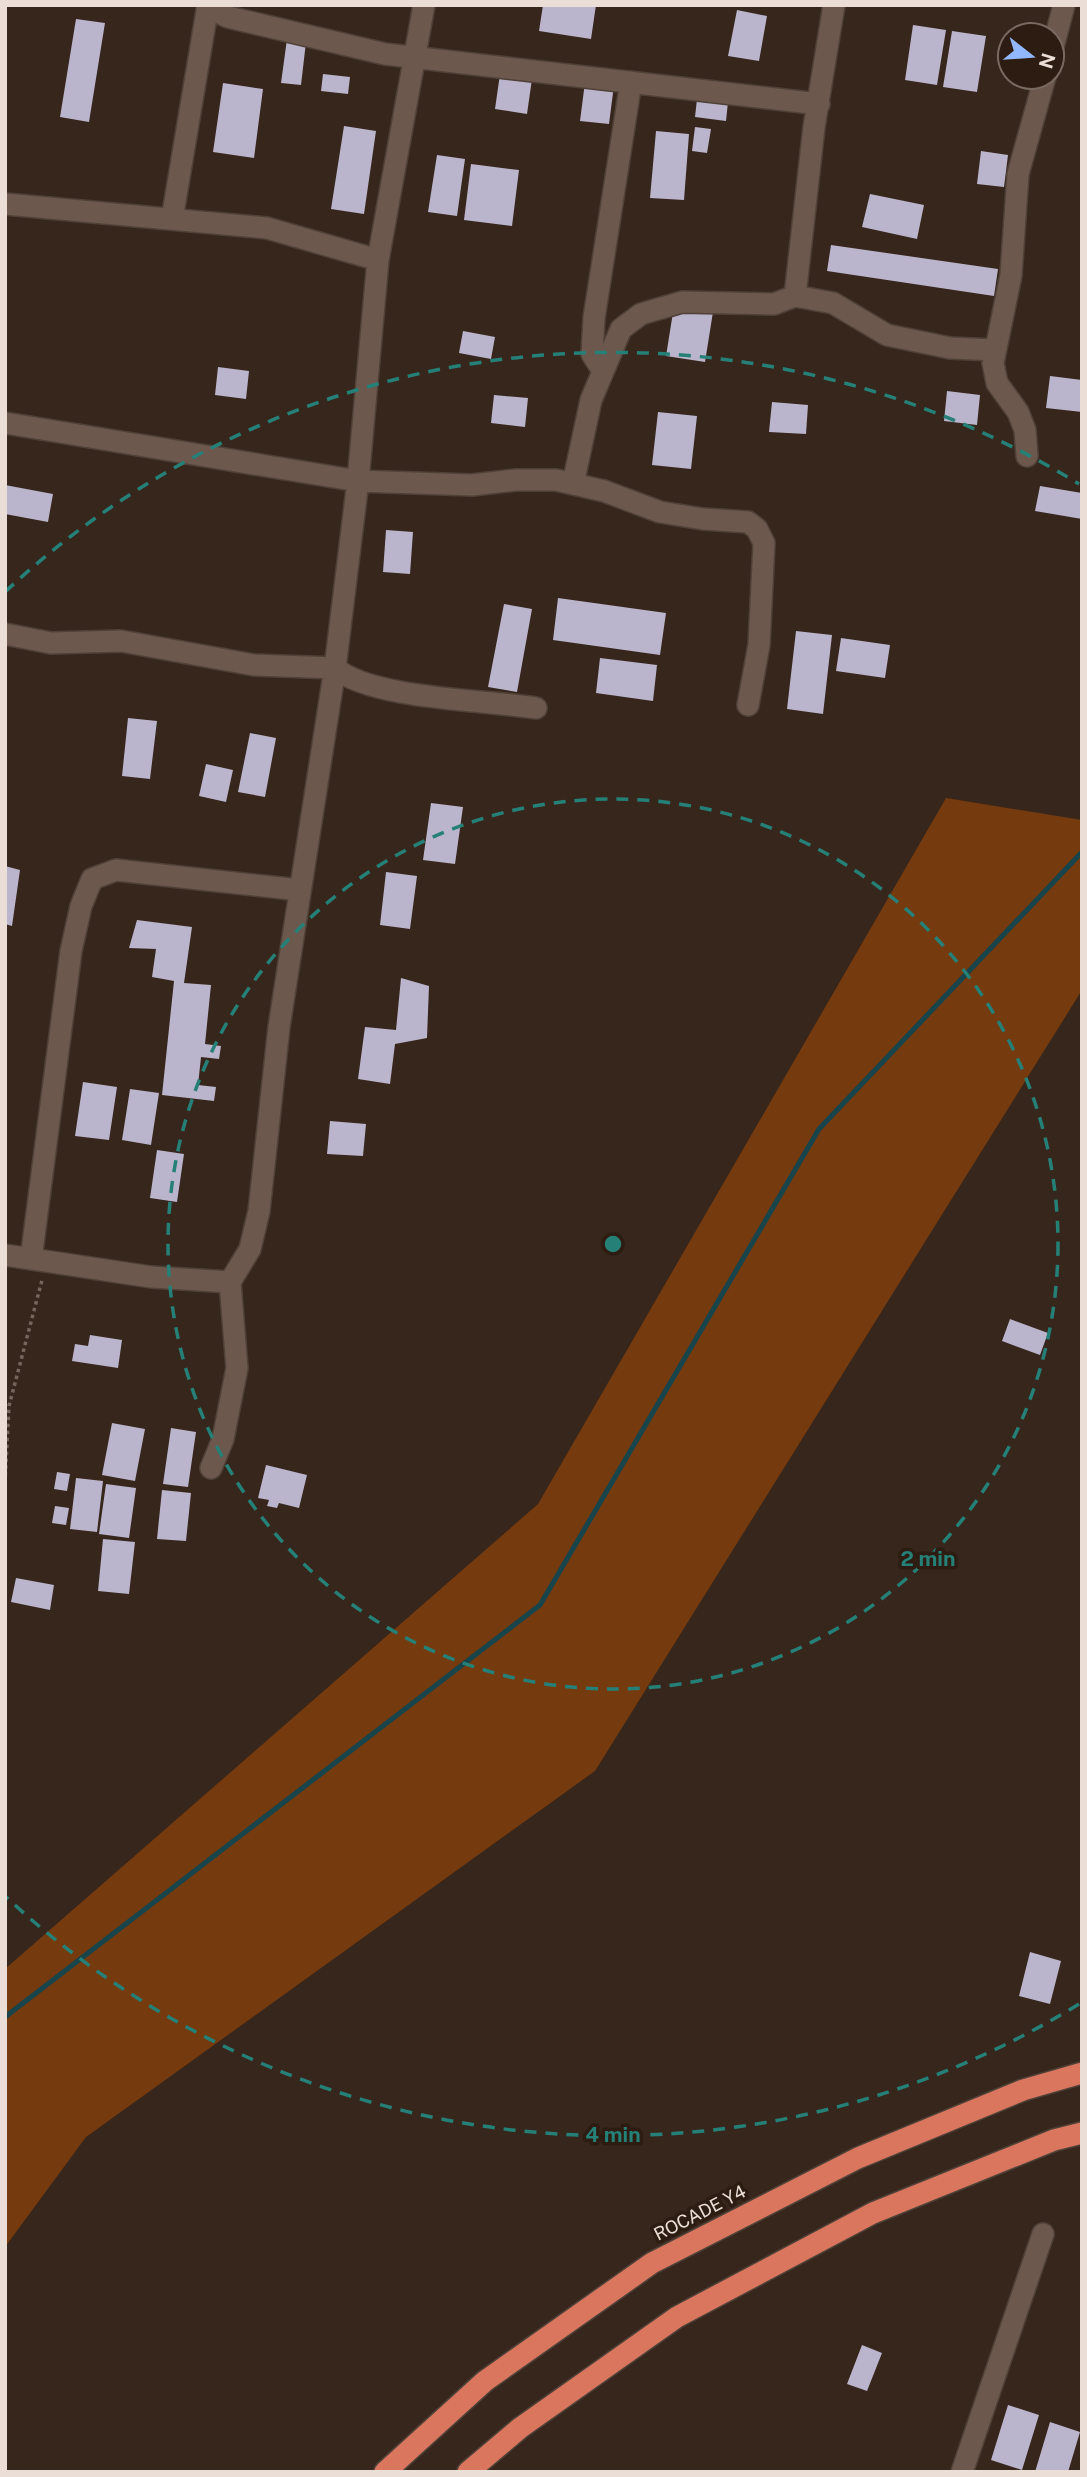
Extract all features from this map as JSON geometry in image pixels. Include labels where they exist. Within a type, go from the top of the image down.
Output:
[{"type":"highway","name":"ROCADE Y4","points":[[385,2472],[485,2381],[652,2263],[858,2158],[1023,2090],[1082,2073]]},
{"type":"highway","points":[[468,2472],[520,2428],[677,2317],[873,2213],[1054,2140],[1082,2133]]},
{"type":"street","points":[[172,219],[210,5],[228,17],[352,48],[819,104]]},
{"type":"street","points":[[211,1468],[223,1439],[237,1368],[230,1282],[250,1249],[259,1211],[279,1027],[335,668],[358,481],[378,260],[424,5]]},
{"type":"street","points":[[795,296],[834,5]]},
{"type":"street","points":[[603,371],[592,354],[594,318],[631,82]]},
{"type":"street","points":[[1027,456],[1025,430],[1018,412],[997,383],[993,363],[1010,275],[1018,174],[1041,91]]},
{"type":"street","points":[[5,204],[267,228],[378,260]]},
{"type":"street","points":[[573,484],[591,400],[621,329],[641,314],[682,302],[774,304],[795,296],[821,300],[847,309],[887,335],[950,348],[996,350]]},
{"type":"street","points":[[5,423],[358,481],[472,485],[516,480],[556,480],[604,491],[660,512],[703,519],[748,522],[757,529],[764,543],[759,645],[748,705]]},
{"type":"street","points":[[5,634],[51,643],[121,641],[254,665],[335,668],[344,676],[367,685],[536,708]]},
{"type":"street","points":[[39,1260],[71,951],[92,879],[116,870],[300,890]]},
{"type":"street","points":[[5,1255],[184,1281],[230,1282]]},
{"type":"street","points":[[962,2472],[1043,2234]]},
{"type":"path","points":[[5,1483],[9,1406],[39,1260]]},
{"type":"shaded area","points":[[946,798],[1082,820],[1082,990],[595,1771],[86,2137],[5,2247],[5,1969],[538,1504]]},
{"type":"building","points":[[543,5],[596,5],[591,39],[539,31]]},
{"type":"building","points":[[737,10],[767,16],[759,61],[728,56]]},
{"type":"building","points":[[76,19],[105,23],[89,122],[60,117]]},
{"type":"building","points":[[913,25],[946,30],[937,85],[905,80]]},
{"type":"building","points":[[952,31],[986,36],[977,92],[943,87]]},
{"type":"building","points":[[287,39],[306,42],[301,85],[281,83]]},
{"type":"building","points":[[501,67],[533,72],[527,114],[495,109]]},
{"type":"building","points":[[323,74],[350,77],[348,94],[321,91]]},
{"type":"building","points":[[585,82],[614,85],[609,124],[580,121]]},
{"type":"building","points":[[223,83],[263,89],[254,158],[213,152]]},
{"type":"building","points":[[697,99],[728,102],[726,121],[695,117]]},
{"type":"building","points":[[344,126],[376,131],[364,214],[331,209]]},
{"type":"building","points":[[695,127],[711,129],[707,153],[692,151]]},
{"type":"building","points":[[656,131],[689,134],[684,200],[650,198]]},
{"type":"building","points":[[981,151],[1008,155],[1004,187],[977,184]]},
{"type":"building","points":[[437,155],[465,159],[457,216],[428,212]]},
{"type":"building","points":[[471,164],[519,170],[512,226],[464,220]]},
{"type":"building","points":[[870,194],[924,205],[917,239],[862,227]]},
{"type":"building","points":[[831,245],[998,269],[994,296],[827,271]]},
{"type":"building","points":[[674,306],[713,312],[705,362],[666,356]]},
{"type":"building","points":[[463,331],[495,337],[491,359],[459,353]]},
{"type":"building","points":[[218,367],[249,371],[246,399],[215,395]]},
{"type":"building","points":[[1050,376],[1082,380],[1082,412],[1046,408]]},
{"type":"building","points":[[947,391],[980,395],[977,425],[944,421]]},
{"type":"building","points":[[494,395],[528,398],[525,427],[491,423]]},
{"type":"building","points":[[772,402],[808,405],[806,434],[769,432]]},
{"type":"building","points":[[658,412],[697,416],[691,469],[652,465]]},
{"type":"building","points":[[5,485],[53,494],[48,522],[5,514]]},
{"type":"building","points":[[1040,486],[1082,493],[1082,519],[1035,511]]},
{"type":"building","points":[[386,530],[413,532],[410,574],[383,572]]},
{"type":"building","points":[[558,598],[666,613],[660,655],[553,640]]},
{"type":"building","points":[[504,604],[532,609],[517,692],[488,687]]},
{"type":"building","points":[[796,631],[832,635],[823,714],[787,709]]},
{"type":"building","points":[[841,638],[890,645],[885,678],[836,671]]},
{"type":"building","points":[[600,658],[657,665],[653,701],[596,693]]},
{"type":"building","points":[[128,718],[157,721],[150,779],[122,776]]},
{"type":"building","points":[[250,733],[276,738],[265,797],[238,792]]},
{"type":"building","points":[[206,764],[233,770],[226,802],[199,796]]},
{"type":"building","points":[[431,803],[463,807],[455,864],[423,860]]},
{"type":"building","points":[[5,866],[20,870],[12,926],[5,924]]},
{"type":"building","points":[[386,872],[417,876],[410,929],[380,925]]},
{"type":"building","points":[[137,920],[192,927],[184,983],[211,985],[205,1044],[221,1046],[219,1059],[201,1057],[198,1085],[216,1087],[214,1101],[162,1095],[174,981],[152,977],[156,949],[129,948]]},
{"type":"building","points":[[401,978],[429,986],[427,1038],[395,1044],[390,1084],[358,1079],[365,1027],[396,1030]]},
{"type":"building","points":[[83,1082],[117,1087],[109,1140],[75,1136]]},
{"type":"building","points":[[130,1089],[159,1093],[151,1145],[122,1140]]},
{"type":"building","points":[[330,1121],[366,1124],[363,1156],[327,1154]]},
{"type":"building","points":[[157,1150],[184,1154],[177,1202],[150,1198]]},
{"type":"building","points":[[1010,1319],[1048,1333],[1040,1355],[1002,1341]]},
{"type":"building","points":[[90,1335],[122,1340],[118,1368],[72,1361],[75,1344],[88,1346]]},
{"type":"building","points":[[112,1423],[145,1429],[135,1481],[102,1475]]},
{"type":"building","points":[[171,1428],[196,1432],[188,1487],[163,1484]]},
{"type":"building","points":[[266,1465],[307,1475],[299,1508],[279,1503],[277,1508],[267,1506],[269,1500],[258,1498]]},
{"type":"building","points":[[57,1472],[70,1474],[67,1491],[54,1489]]},
{"type":"building","points":[[76,1478],[103,1481],[97,1532],[70,1529]]},
{"type":"building","points":[[106,1484],[136,1488],[129,1538],[99,1534]]},
{"type":"building","points":[[162,1490],[191,1493],[186,1541],[157,1539]]},
{"type":"building","points":[[55,1506],[69,1508],[66,1525],[52,1523]]},
{"type":"building","points":[[103,1539],[135,1542],[129,1594],[98,1591]]},
{"type":"building","points":[[16,1578],[54,1585],[50,1610],[11,1602]]},
{"type":"building","points":[[1030,1952],[1061,1961],[1050,2004],[1019,1996]]},
{"type":"building","points":[[862,2345],[882,2353],[867,2391],[847,2384]]},
{"type":"building","points":[[1008,2405],[1039,2415],[1022,2470],[991,2460]]},
{"type":"building","points":[[1050,2422],[1080,2432],[1068,2472],[1035,2472]]},
{"type":"waterway","points":[[5,2017],[540,1605],[819,1129],[1082,852]]}]
